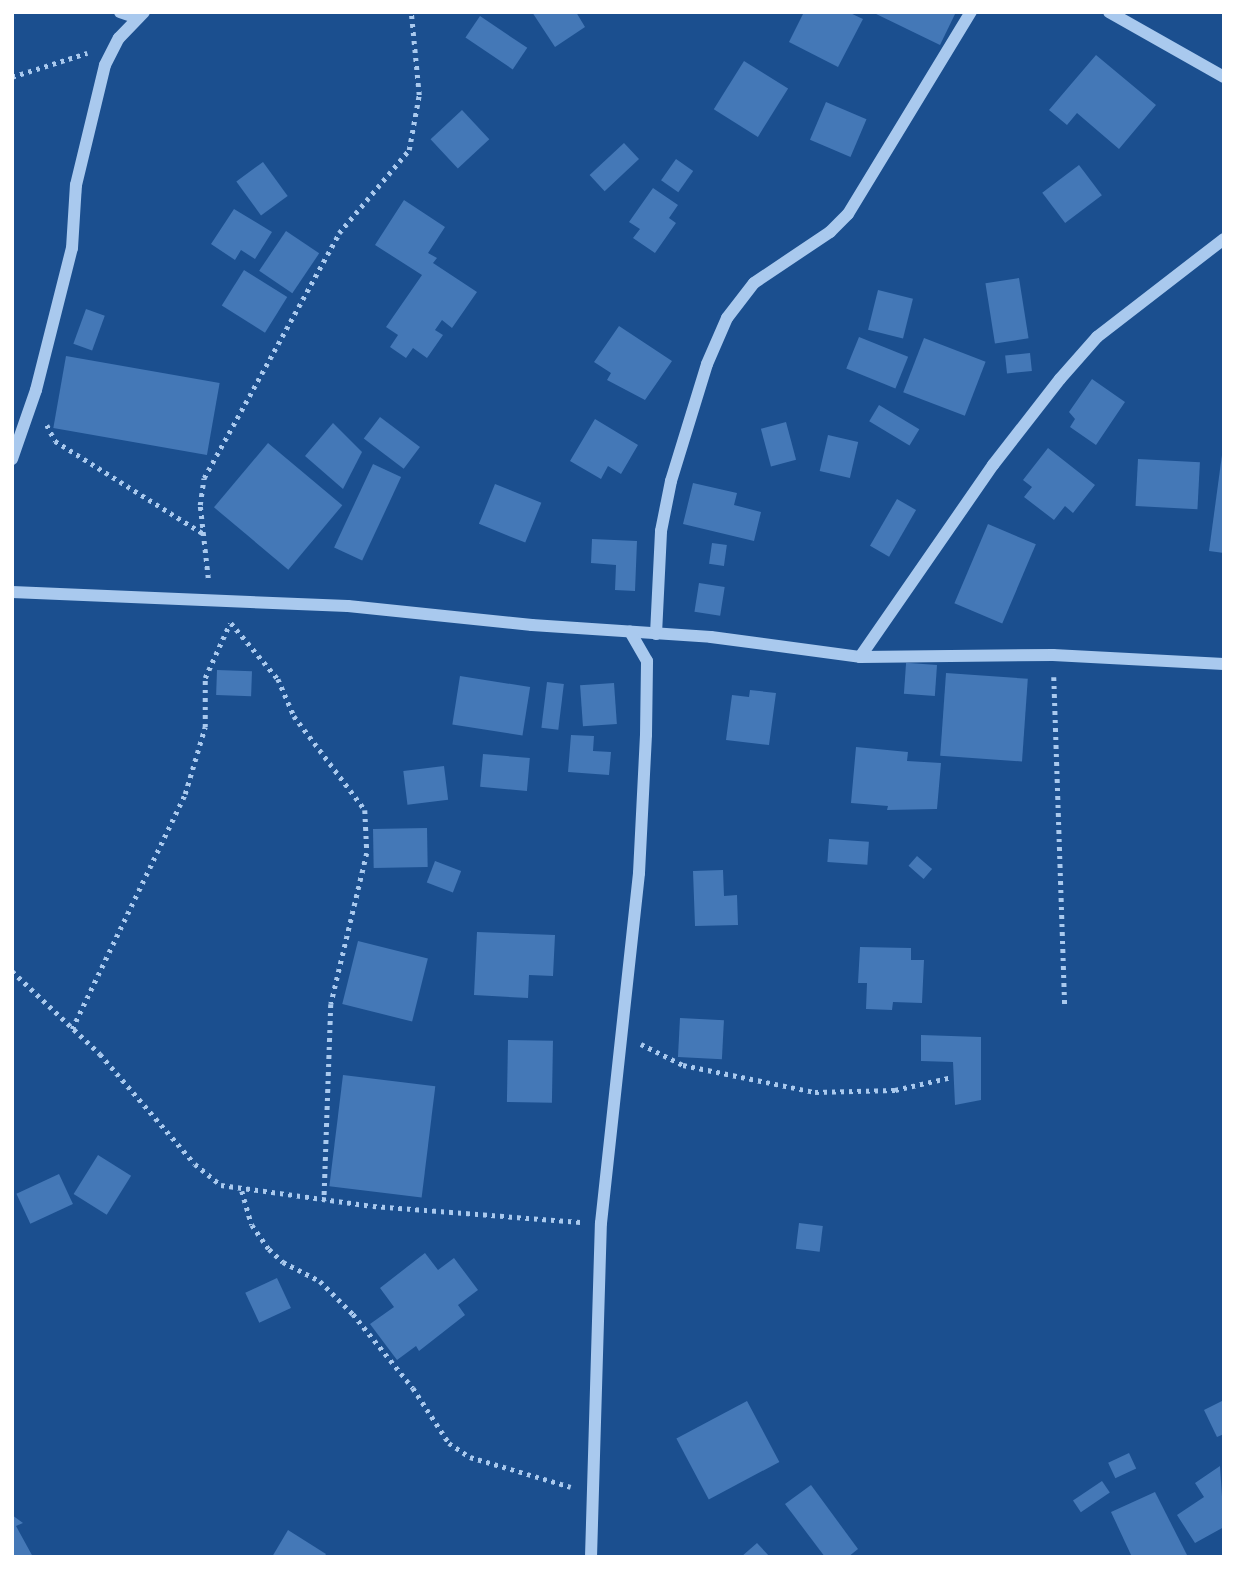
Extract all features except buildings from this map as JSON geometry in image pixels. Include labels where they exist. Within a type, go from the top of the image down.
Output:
[{"type":"street","points":[[120,12],[141,15]]},
{"type":"street","points":[[656,634],[662,531],[671,481],[707,364],[726,318],[754,283],[830,232],[848,214],[971,12]]},
{"type":"street","points":[[1109,12],[1224,77]]},
{"type":"street","points":[[12,459],[36,390],[72,248],[76,185],[88,124],[105,65],[119,38],[141,15]]},
{"type":"street","points":[[860,657],[993,465],[1060,379],[1097,338],[1224,239]]},
{"type":"street","points":[[12,592],[246,600],[630,632],[711,636],[860,657],[1053,655],[1224,664]]},
{"type":"street","points":[[591,1557],[601,1223],[639,873],[646,735],[647,662],[642,645],[630,632]]},
{"type":"path","points":[[210,599],[200,505],[204,478],[278,337],[339,233],[409,149],[419,95],[411,12]]},
{"type":"path","points":[[12,77],[119,38]]},
{"type":"path","points":[[36,390],[55,441],[204,534]]},
{"type":"path","points":[[72,1028],[152,870],[185,794],[205,727],[205,678],[230,622],[246,600]]},
{"type":"path","points":[[230,622],[278,679],[300,725],[365,810],[367,853],[331,1004],[324,1200]]},
{"type":"path","points":[[1053,655],[1065,1005]]},
{"type":"path","points":[[12,971],[100,1054],[195,1164],[221,1185],[242,1191],[324,1200],[601,1223]]},
{"type":"path","points":[[622,1034],[683,1065],[815,1092],[895,1090],[952,1077]]},
{"type":"path","points":[[242,1191],[252,1225],[269,1249],[283,1262],[320,1281],[353,1314],[413,1388],[449,1443],[470,1457],[592,1493]]}]
